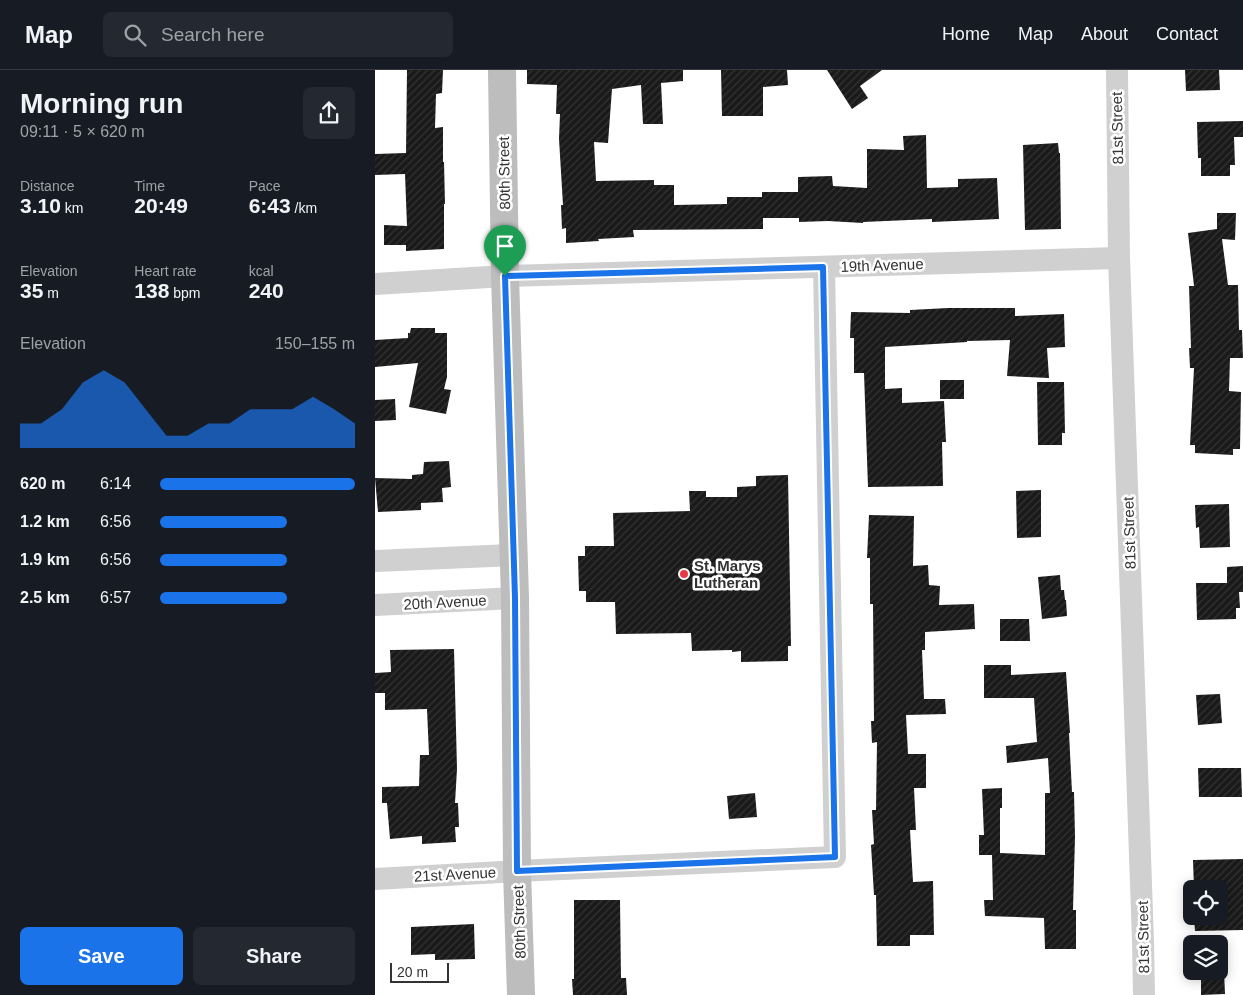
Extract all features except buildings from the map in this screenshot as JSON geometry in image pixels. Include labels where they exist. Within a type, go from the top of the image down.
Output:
[{"type":"street","name":"80th Street","points":[[503,70],[505,276],[515,598],[517,871],[521,995]]},
{"type":"street","name":"81st Street","points":[[1117,70],[1119,258],[1143,921],[1143,995]]},
{"type":"street","name":"19th Avenue","points":[[375,284],[505,276],[1119,258]]},
{"type":"street","name":"21st Avenue","points":[[375,879],[835,857],[823,267]]},
{"type":"street","points":[[375,562],[513,555]]},
{"type":"street","name":"20th Avenue","points":[[375,605],[515,598]]},
{"type":"place","name":"St. Marys Lutheran","points":[[684,574]]},
{"type":"route","points":[[823,267],[835,857],[517,871],[515,598],[505,276],[823,267]]}]
